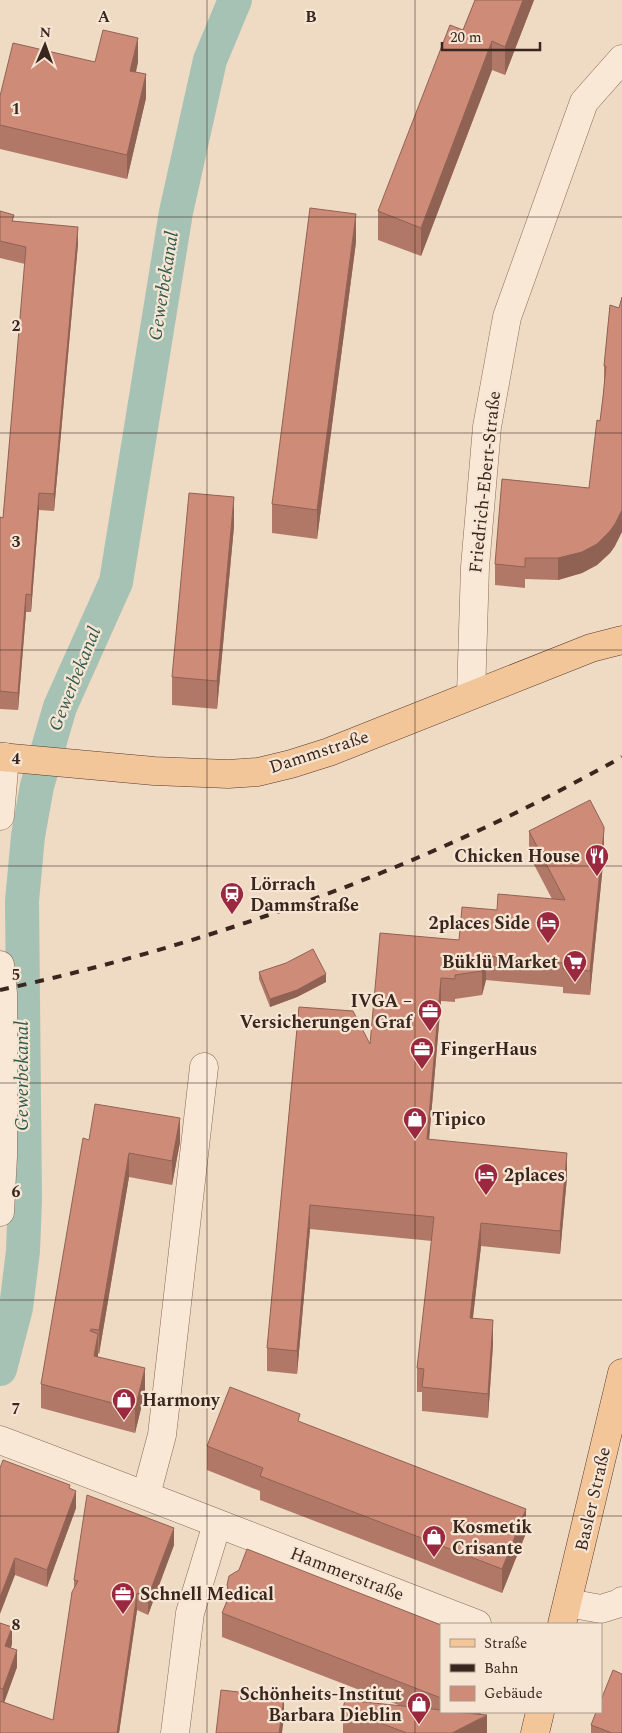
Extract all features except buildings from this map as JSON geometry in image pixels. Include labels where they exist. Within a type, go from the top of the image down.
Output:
[{"type":"main road","name":"Dammstraße","points":[[3,757],[194,773],[228,774],[258,772],[321,755],[591,648],[622,640]]},
{"type":"main road","name":"Basler Straße","points":[[565,1614],[622,1373]]},
{"type":"main road","points":[[535,1733],[540,1713]]},
{"type":"street","name":"Friedrich-Ebert-Straße","points":[[471,695],[476,567],[487,427],[507,317],[584,102],[622,59]]},
{"type":"street","points":[[0,816],[3,757]]},
{"type":"street","points":[[0,965],[3,994],[0,1212]]},
{"type":"street","points":[[146,1494],[162,1435],[204,1067]]},
{"type":"street","name":"Hammerstraße","points":[[0,1440],[146,1494],[217,1524],[474,1623]]},
{"type":"street","points":[[175,1733],[190,1613],[217,1524]]},
{"type":"street","points":[[565,1614],[601,1609],[622,1601]]},
{"type":"waterway","name":"Gewerbekanal","points":[[0,1369],[16,1308],[23,1251],[25,1199],[22,901],[28,836],[37,786],[60,707],[116,582],[176,212],[210,60],[235,0]]},
{"type":"railway","points":[[0,990],[124,960],[185,942],[367,879],[484,828],[554,794],[622,757]]},
{"type":"place","name":"Chicken House","points":[[597,877]]},
{"type":"place","name":"Lörrach Dammstraße","points":[[232,915]]},
{"type":"place","name":"2places Side","points":[[548,944]]},
{"type":"place","name":"Büklü Market","points":[[575,983]]},
{"type":"place","name":"IVGA – Versicherungen Graf","points":[[430,1032]]},
{"type":"place","name":"FingerHaus","points":[[422,1070]]},
{"type":"place","name":"Tipico","points":[[415,1140]]},
{"type":"place","name":"2places","points":[[486,1196]]},
{"type":"place","name":"Harmony","points":[[124,1421]]},
{"type":"place","name":"Kosmetik Crisante","points":[[434,1558]]},
{"type":"place","name":"Schnell Medical","points":[[123,1615]]},
{"type":"place","name":"Schönheits-Institut Barbara Dieblin","points":[[419,1725]]}]
